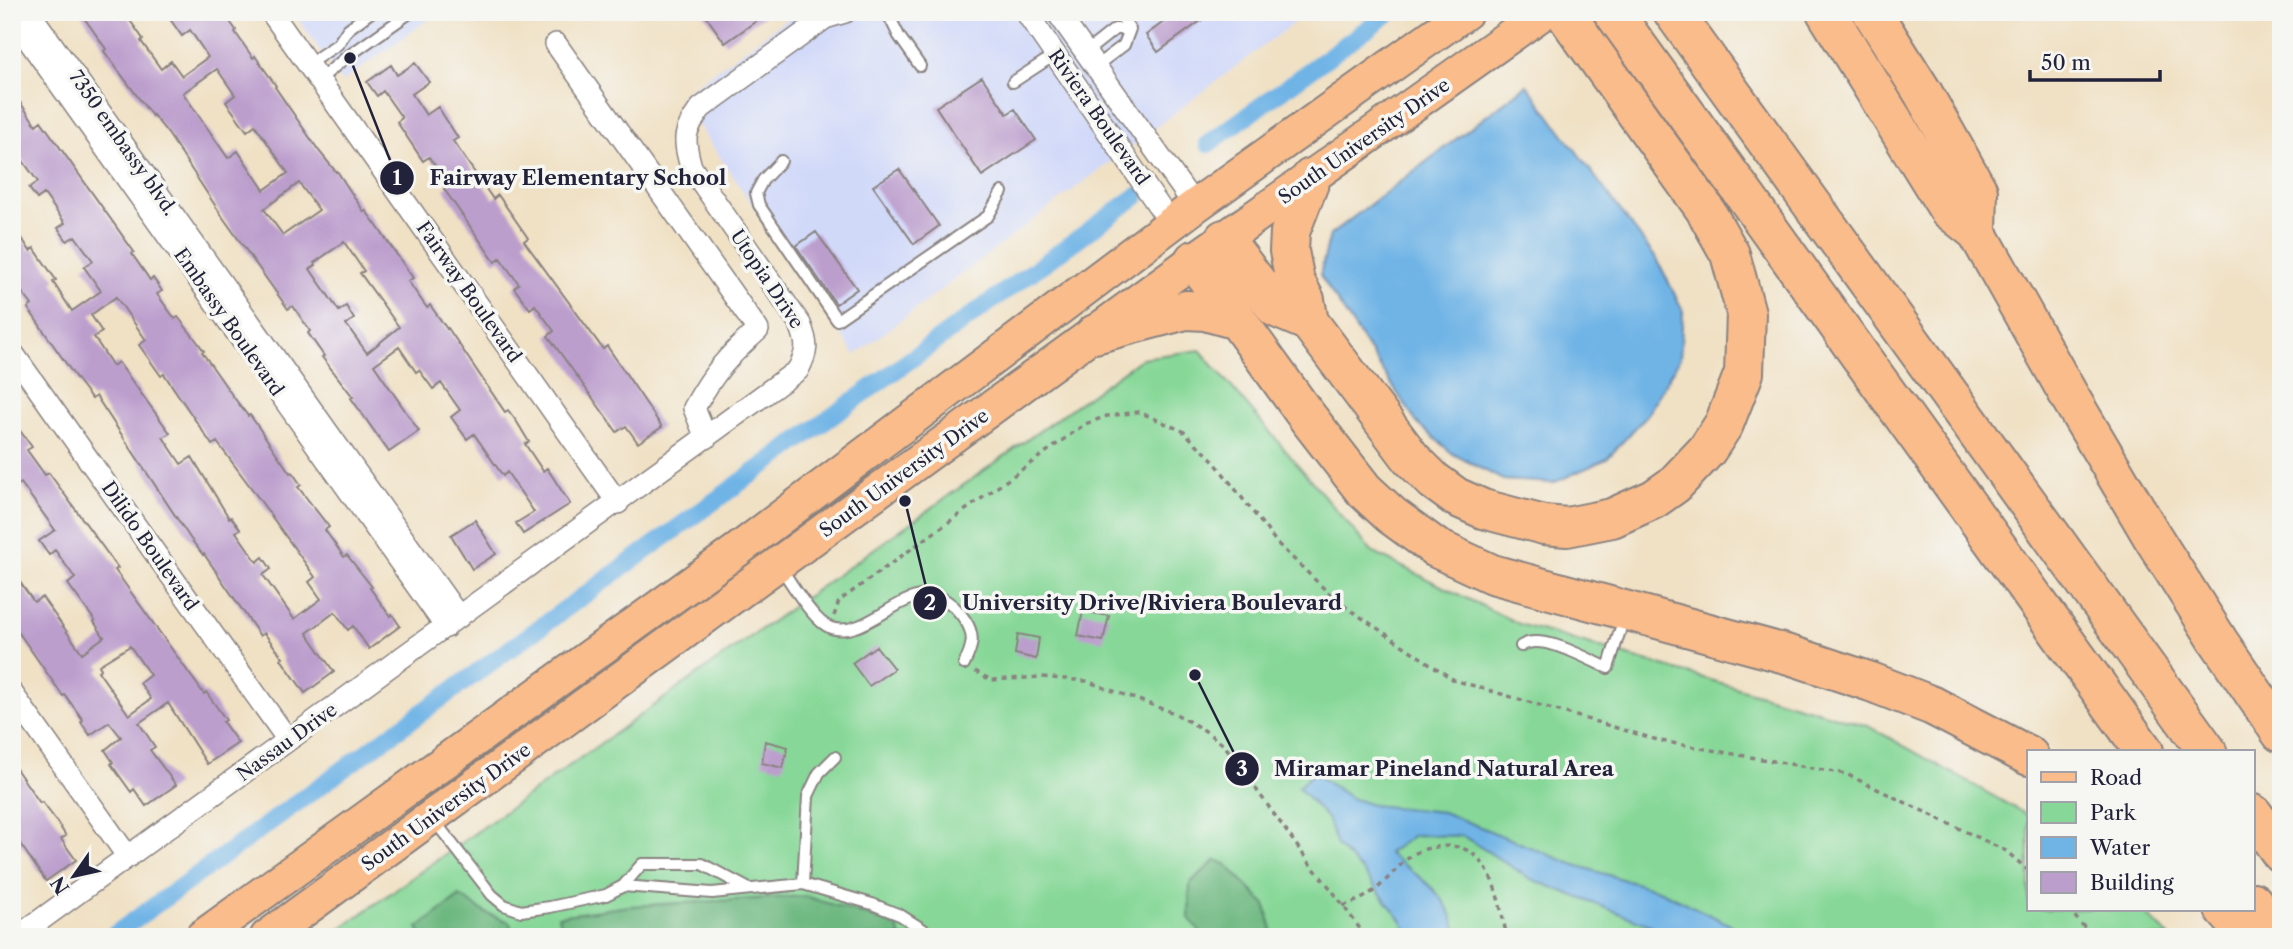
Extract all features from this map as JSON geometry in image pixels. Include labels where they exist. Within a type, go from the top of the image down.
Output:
[{"type":"highway","points":[[1311,178],[1290,232],[1289,251],[1295,281],[1305,300],[1309,322],[1411,458],[1434,481],[1456,497],[1483,509],[1544,526],[1567,527],[1593,523],[1612,518],[1654,499],[1689,471],[1724,424],[1744,373],[1746,313],[1730,254],[1704,208],[1564,12]]},
{"type":"highway","points":[[1673,12],[2206,750]]},
{"type":"highway","points":[[1826,12],[1948,209],[1977,232],[2152,536],[2281,733]]},
{"type":"highway","points":[[1872,12],[1923,93],[1978,191],[1977,232]]},
{"type":"highway","points":[[1619,21],[2143,750]]},
{"type":"highway","points":[[1209,250],[1276,308],[1309,322]]},
{"type":"highway","points":[[1209,250],[1237,320],[1305,414],[1364,490],[1391,516],[1436,548],[1492,574],[1793,656],[1871,682],[1933,706],[2027,755]]},
{"type":"highway","points":[[1096,334],[1186,310],[1237,320]]},
{"type":"highway","points":[[2254,815],[2281,853]]},
{"type":"highway","points":[[2254,903],[2278,937]]},
{"type":"highway","points":[[2226,911],[2249,937]]},
{"type":"main road","name":"South University Drive","points":[[202,937],[750,541],[1183,215],[1466,12]]},
{"type":"main road","name":"South University Drive","points":[[267,937],[1209,250],[1544,12]]},
{"type":"main road","points":[[1183,215],[1209,250]]},
{"type":"street","name":"7350 embassy blvd.","points":[[29,12],[452,622]]},
{"type":"street","name":"Fairway Boulevard","points":[[271,12],[618,503]]},
{"type":"street","name":"Utopia Drive","points":[[452,622],[798,370],[805,357],[807,341],[800,324],[691,167],[684,144],[689,125],[701,108],[825,18],[845,12]]},
{"type":"street","name":"Riviera Boulevard","points":[[1026,12],[1183,215]]},
{"type":"street","name":"Riviera Boulevard","points":[[1058,12],[1091,59],[1183,215]]},
{"type":"street","name":"Embassy Boulevard","points":[[12,17],[452,622]]},
{"type":"street","points":[[556,44],[758,330],[734,351],[711,378],[694,408],[706,438]]},
{"type":"street","name":"Dilido Boulevard","points":[[12,352],[288,740]]},
{"type":"street","name":"Nassau Drive","points":[[128,857],[452,622]]},
{"type":"street","points":[[12,693],[128,857],[17,937]]},
{"type":"lane","points":[[314,72],[348,29],[371,12]]},
{"type":"lane","points":[[314,72],[344,59],[411,12]]},
{"type":"lane","points":[[887,12],[899,36],[920,66]]},
{"type":"lane","points":[[1118,12],[1130,29]]},
{"type":"lane","points":[[1091,59],[1115,29],[1130,29]]},
{"type":"lane","points":[[1091,59],[1124,45],[1130,29]]},
{"type":"lane","points":[[1013,82],[1056,54]]},
{"type":"lane","points":[[781,161],[763,180],[756,193],[759,205],[837,320],[988,216],[1002,192]]},
{"type":"lane","points":[[779,564],[816,617],[830,628],[844,629],[855,626],[923,594],[941,598],[960,611],[970,626],[974,639],[964,664]]},
{"type":"lane","points":[[1521,646],[1528,642],[1549,643],[1608,668],[1626,612]]},
{"type":"lane","points":[[803,884],[808,796],[818,774],[835,757]]},
{"type":"lane","points":[[431,817],[492,895],[504,905],[521,911],[606,895],[623,886],[642,864],[702,864],[749,889]]},
{"type":"lane","points":[[623,886],[712,893],[803,884],[900,915],[935,937]]},
{"type":"path","points":[[830,628],[839,601],[1056,444],[1085,424],[1107,416],[1139,412],[1183,431],[1212,459],[1277,543],[1336,601],[1454,680],[1661,740],[1846,775],[2006,851],[2027,868]]},
{"type":"path","points":[[964,664],[991,680],[1042,677],[1086,681],[1174,713],[1204,730],[1225,746],[1366,937]]},
{"type":"path","points":[[1343,906],[1359,901],[1373,892],[1412,855],[1423,849],[1452,846],[1481,861],[1490,874],[1507,936]]},
{"type":"path","points":[[2070,911],[2093,937]]},
{"type":"shaded area","points":[[293,12],[439,12],[342,82]]},
{"type":"shaded area","points":[[797,12],[1308,12],[855,355],[679,97]]},
{"type":"green space","points":[[1200,350],[1372,552],[1519,624],[1868,726],[2027,815],[2027,911],[2143,911],[2170,937],[329,937],[1142,358]]},
{"type":"green space","points":[[1216,860],[1226,864],[1265,904],[1274,937],[1204,937],[1189,918],[1190,883]]},
{"type":"green space","points":[[460,896],[486,913],[510,922],[513,937],[423,937],[418,928]]},
{"type":"green space","points":[[805,896],[897,925],[901,937],[563,937],[558,916],[629,906]]},
{"type":"water","points":[[1527,85],[1658,261],[1683,311],[1680,358],[1648,414],[1607,459],[1553,483],[1503,480],[1453,454],[1417,423],[1320,275],[1330,235]]},
{"type":"water","points":[[1314,773],[1351,798],[1372,805],[1443,812],[1572,864],[1661,891],[1755,937],[1668,937],[1660,929],[1531,879],[1463,836],[1414,835],[1388,853],[1423,879],[1441,898],[1454,922],[1458,937],[1409,937],[1402,921],[1363,872],[1337,846],[1327,818],[1298,787]]},
{"type":"building","points":[[80,12],[124,12],[161,69],[171,61],[182,76],[208,57],[190,30],[182,36],[165,12],[223,12],[319,151],[337,171],[413,278],[408,281],[427,308],[430,305],[505,412],[508,410],[517,422],[529,442],[525,444],[543,471],[547,468],[570,504],[523,534],[516,523],[534,512],[507,472],[503,476],[474,434],[467,439],[451,417],[460,410],[441,383],[433,389],[419,370],[416,372],[399,347],[374,365],[419,431],[389,452],[351,398],[353,397],[322,357],[324,356],[308,333],[310,331],[293,306],[288,309],[169,135],[104,51],[106,49]],"holes":[[[217,69],[235,95],[226,102],[247,131],[255,125],[288,173],[264,190],[238,151],[228,158],[183,93]],[[299,183],[319,210],[283,235],[264,209]],[[344,242],[364,271],[360,273],[399,327],[367,353],[346,324],[354,319],[346,306],[339,311],[310,269],[316,265],[314,263]]]},
{"type":"building","points":[[703,12],[769,12],[725,43]]},
{"type":"building","points":[[1177,12],[1213,12],[1158,52],[1146,35]]},
{"type":"building","points":[[415,63],[429,82],[412,94],[426,115],[438,107],[458,138],[453,141],[493,199],[498,195],[528,238],[524,241],[603,349],[607,346],[662,427],[638,443],[626,426],[617,432],[548,336],[554,331],[535,305],[530,309],[514,288],[519,284],[500,258],[495,262],[444,189],[449,185],[429,157],[423,161],[397,122],[402,118],[383,91],[377,96],[367,82],[391,65],[397,75]]},
{"type":"building","points":[[982,77],[1007,114],[1015,109],[1036,140],[982,176],[936,107]]},
{"type":"building","points":[[12,91],[36,125],[41,121],[134,252],[132,254],[150,280],[153,278],[162,291],[157,294],[175,319],[178,317],[196,340],[232,395],[248,416],[250,415],[290,473],[292,472],[301,485],[298,487],[329,527],[325,530],[344,557],[347,555],[400,626],[369,649],[353,626],[348,630],[335,612],[307,633],[334,672],[305,693],[281,659],[283,658],[264,633],[260,636],[190,538],[96,396],[92,399],[78,381],[28,308],[32,305],[12,279],[12,222],[30,251],[34,248],[56,280],[53,282],[72,311],[101,291],[84,267],[93,261],[75,236],[67,241],[58,228],[65,223],[44,194],[37,199],[29,188],[38,182],[18,154],[12,159]],"holes":[[[116,297],[146,340],[139,345],[161,376],[164,374],[212,445],[217,442],[315,577],[309,582],[321,599],[294,619],[263,575],[271,569],[263,557],[257,562],[236,532],[240,529],[231,517],[229,518],[192,457],[181,464],[163,437],[170,433],[118,362],[113,366],[94,337],[102,332],[91,315]]]},
{"type":"building","points":[[899,169],[939,226],[914,244],[873,186]]},
{"type":"building","points":[[816,232],[857,289],[836,304],[796,246]]},
{"type":"building","points":[[12,420],[32,447],[27,450],[45,475],[49,473],[118,568],[115,570],[204,694],[206,692],[226,720],[223,722],[238,743],[207,764],[168,703],[139,723],[155,747],[150,750],[176,785],[146,806],[134,789],[131,792],[111,764],[113,762],[105,750],[121,737],[109,722],[90,735],[81,722],[83,720],[12,626],[12,571],[34,602],[42,597],[82,653],[104,637],[68,584],[75,578],[55,550],[49,555],[39,541],[55,530],[21,483],[18,485],[12,477]],"holes":[[[130,646],[150,675],[140,683],[151,699],[129,715],[98,671],[101,669],[99,665]]]},
{"type":"building","points":[[475,520],[496,554],[472,569],[451,535]]},
{"type":"building","points":[[1083,611],[1109,616],[1103,641],[1078,636]]},
{"type":"building","points":[[1018,634],[1039,638],[1036,659],[1015,654]]},
{"type":"building","points":[[876,646],[894,669],[869,686],[852,663]]},
{"type":"building","points":[[765,741],[788,747],[783,768],[762,763]]},
{"type":"building","points":[[12,763],[40,803],[42,802],[55,819],[66,836],[61,839],[76,860],[46,881],[12,832]]},
{"type":"waterway","points":[[1208,144],[1390,12]]},
{"type":"waterway","points":[[111,937],[1137,196]]},
{"type":"place","name":"Fairway Elementary School","points":[[350,58]]},
{"type":"place","name":"University Drive/Riviera Boulevard","points":[[905,501]]},
{"type":"place","name":"Miramar Pineland Natural Area","points":[[1195,675]]}]
